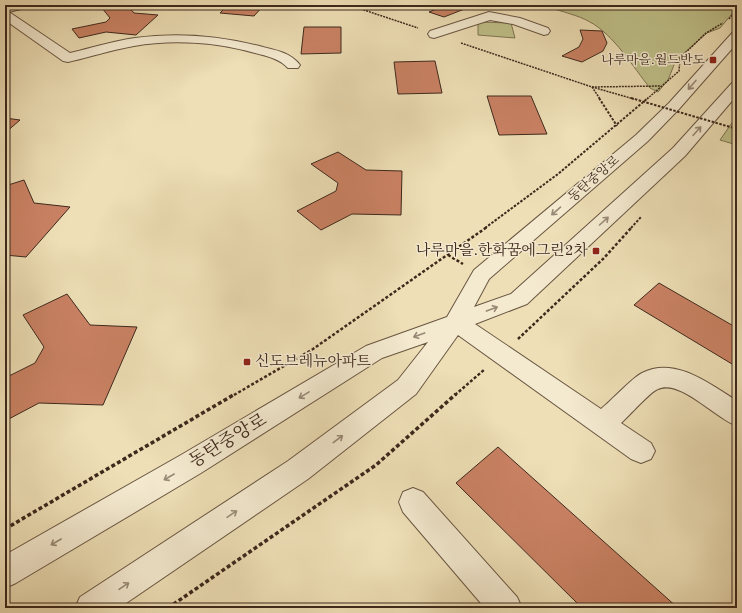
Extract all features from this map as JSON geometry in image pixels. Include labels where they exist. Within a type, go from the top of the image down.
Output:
[{"type":"street","points":[[5,10],[25,5]]},
{"type":"street","points":[[434,34],[488,11],[544,31]]},
{"type":"street","points":[[5,15],[68,58],[119,44],[148,41],[226,41],[289,60],[293,65]]},
{"type":"street","name":"동탄중앙로","points":[[92,608],[298,470],[407,387],[455,322],[481,275],[642,138],[674,106],[737,35]]},
{"type":"street","name":"동탄중앙로","points":[[5,572],[191,464],[374,352],[519,299],[679,152],[735,92]]},
{"type":"street","points":[[455,322],[641,451]]},
{"type":"street","points":[[603,424],[650,380],[669,377],[692,386],[737,415]]},
{"type":"street","points":[[413,502],[506,608]]},
{"type":"path","points":[[349,5],[592,87],[737,129]]},
{"type":"path","points":[[5,529],[313,349],[465,243],[558,174],[616,126],[679,71],[680,58],[706,32],[730,19],[737,9]]},
{"type":"path","points":[[592,87],[662,86]]},
{"type":"path","points":[[592,87],[616,126]]},
{"type":"path","points":[[718,126],[722,120]]},
{"type":"path","points":[[168,608],[376,465],[502,354],[604,258],[644,213]]},
{"type":"green space","points":[[552,5],[737,5],[737,8],[720,28],[707,33],[676,60],[668,80],[658,92],[650,88],[615,43],[599,28],[580,17],[549,7]]},
{"type":"green space","points":[[478,22],[511,23],[515,38],[478,35]]},
{"type":"green space","points":[[736,117],[737,145],[720,140]]},
{"type":"building","points":[[127,5],[134,13],[158,15],[136,35],[106,32],[79,38],[72,29],[106,22],[110,18],[102,8]]},
{"type":"building","points":[[228,5],[264,5],[254,16],[220,13]]},
{"type":"building","points":[[446,5],[469,5],[467,8],[444,17],[429,12]]},
{"type":"building","points":[[304,27],[341,27],[341,53],[301,54]]},
{"type":"building","points":[[580,30],[602,31],[607,43],[603,51],[582,62],[562,56],[579,47],[583,39]]},
{"type":"building","points":[[435,61],[442,93],[398,94],[394,62]]},
{"type":"building","points":[[487,96],[531,96],[547,134],[499,135]]},
{"type":"building","points":[[5,118],[20,120],[5,133]]},
{"type":"building","points":[[338,152],[366,170],[402,171],[401,215],[352,214],[321,230],[297,211],[336,191],[338,183],[311,164]]},
{"type":"building","points":[[24,180],[34,203],[70,207],[26,257],[5,255],[5,186]]},
{"type":"building","points":[[659,283],[737,328],[737,367],[634,305]]},
{"type":"building","points":[[67,294],[90,325],[137,327],[103,405],[39,403],[5,421],[5,378],[35,363],[44,347],[23,315]]},
{"type":"building","points":[[498,447],[678,608],[582,608],[456,483]]},
{"type":"place","name":"나루마을.월드반도","points":[[713,60]]},
{"type":"place","name":"나루마을.한화꿈에그린2차","points":[[596,251]]},
{"type":"place","name":"신도브레뉴아파트","points":[[247,362]]}]
